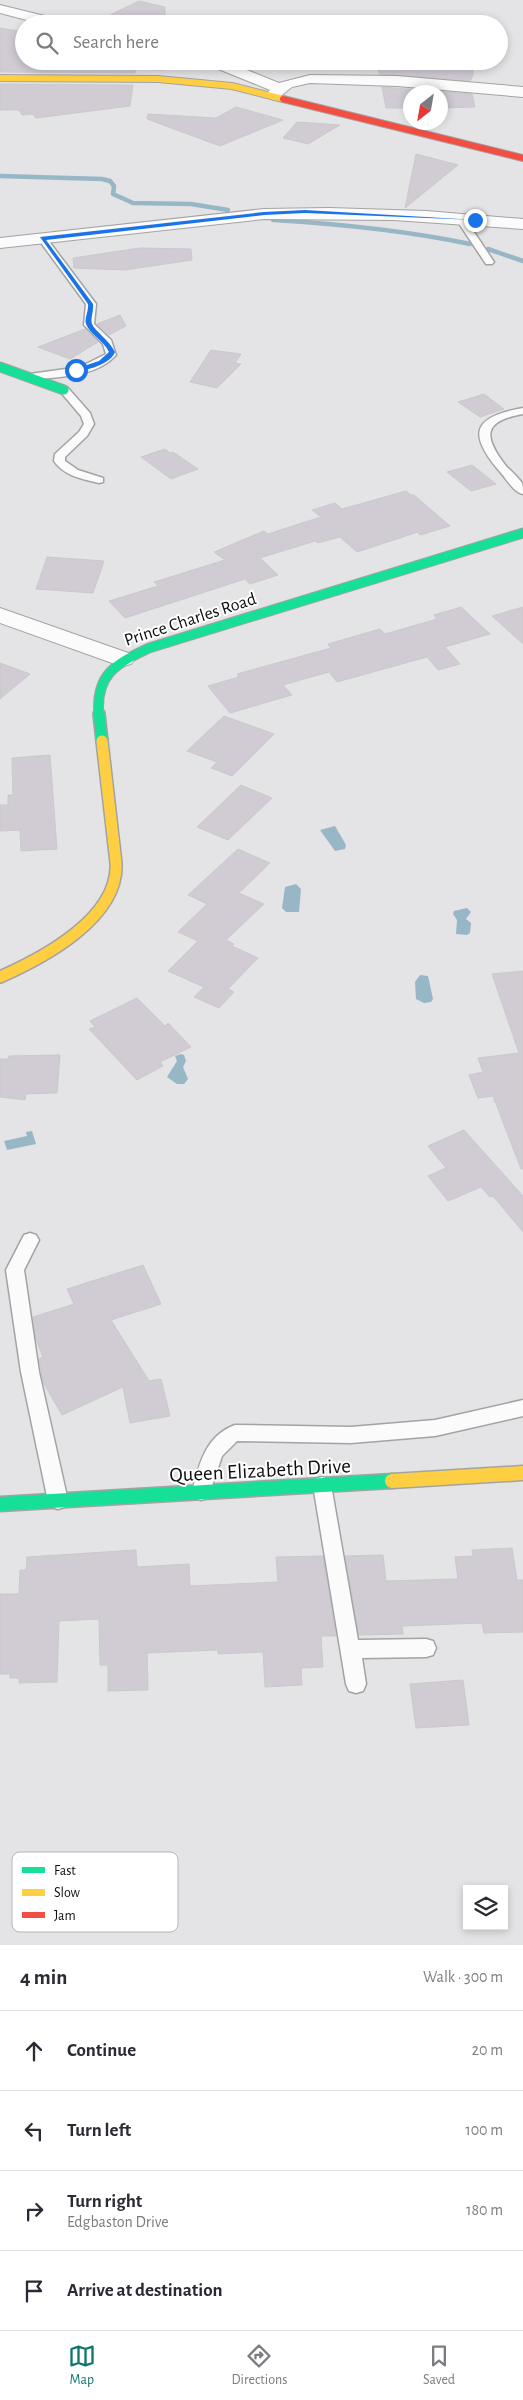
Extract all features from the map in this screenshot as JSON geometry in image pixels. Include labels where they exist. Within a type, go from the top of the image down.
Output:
[{"type":"street","points":[[0,9],[24,15]]},
{"type":"street","points":[[230,70],[276,92]]},
{"type":"street","points":[[0,78],[184,80],[276,92],[523,158]]},
{"type":"street","points":[[276,92],[300,80],[335,79],[436,84],[523,92]]},
{"type":"street","points":[[0,243],[264,214],[305,212],[461,219],[523,224]]},
{"type":"street","points":[[0,367],[64,390]]},
{"type":"street","name":"Prince Charles Road","points":[[0,977],[22,968],[64,943],[106,902],[116,874],[111,800],[97,710],[100,683],[110,669],[123,659],[149,648],[523,533]]},
{"type":"street","points":[[0,615],[123,659]]},
{"type":"street","name":"Queen Elizabeth Drive","points":[[0,1504],[523,1473]]},
{"type":"lane","points":[[461,219],[489,262]]},
{"type":"lane","points":[[27,377],[76,370],[101,362],[111,355],[112,352],[107,342],[89,325],[88,319],[92,311],[90,304],[42,238]]},
{"type":"lane","points":[[64,390],[86,416],[89,424],[83,434],[59,456],[58,460],[61,466],[99,480]]},
{"type":"lane","points":[[523,411],[503,415],[490,422],[484,430],[484,438],[488,450],[502,469],[523,491]]},
{"type":"lane","points":[[30,1240],[15,1270],[30,1372],[58,1501]]},
{"type":"lane","points":[[200,1492],[212,1454],[220,1441],[235,1433],[360,1434],[436,1428],[523,1408]]},
{"type":"lane","points":[[322,1485],[356,1684]]},
{"type":"lane","points":[[351,1649],[426,1648]]},
{"type":"water","points":[[335,826],[346,845],[345,849],[335,851],[320,830]]},
{"type":"water","points":[[296,884],[301,889],[299,912],[286,912],[282,908],[285,887]]},
{"type":"water","points":[[467,908],[471,912],[466,919],[471,923],[470,933],[467,935],[456,934],[457,920],[453,914],[454,911]]},
{"type":"water","points":[[420,975],[428,976],[433,999],[431,1002],[424,1003],[416,999],[415,982]]},
{"type":"water","points":[[184,1055],[186,1061],[183,1067],[188,1079],[184,1084],[177,1084],[167,1077],[177,1061],[175,1056]]},
{"type":"water","points":[[32,1131],[36,1144],[7,1150],[4,1141],[27,1136],[26,1132]]},
{"type":"building","points":[[139,1],[165,7],[165,15],[111,15]]},
{"type":"building","points":[[0,28],[15,30],[15,70],[136,70],[135,73],[0,72]]},
{"type":"building","points":[[378,70],[473,70],[470,81],[379,74]]},
{"type":"building","points":[[0,84],[133,85],[130,106],[36,118],[33,114],[22,115],[19,110],[0,110]]},
{"type":"building","points":[[382,87],[403,89],[403,108],[386,108]]},
{"type":"building","points":[[448,92],[472,94],[475,107],[448,108]]},
{"type":"building","points":[[236,107],[283,120],[220,146],[147,119],[148,114],[216,118]]},
{"type":"building","points":[[297,122],[340,125],[308,144],[283,138]]},
{"type":"building","points":[[416,154],[458,165],[405,208]]},
{"type":"building","points":[[140,248],[191,249],[192,260],[125,270],[74,268],[73,258]]},
{"type":"building","points":[[120,315],[126,326],[109,335],[97,324]]},
{"type":"building","points":[[85,329],[98,342],[70,359],[38,347]]},
{"type":"building","points":[[211,350],[241,354],[235,363],[241,364],[217,388],[190,382]]},
{"type":"building","points":[[484,394],[504,409],[480,417],[458,402]]},
{"type":"building","points":[[165,449],[170,453],[173,452],[198,469],[171,479],[141,457]]},
{"type":"building","points":[[472,465],[496,484],[471,491],[447,472]]},
{"type":"building","points":[[406,491],[414,495],[450,526],[420,535],[418,532],[357,552],[340,537],[318,543],[315,541],[260,558],[278,575],[250,584],[245,579],[125,618],[109,601],[158,586],[154,582],[225,560],[214,552],[264,531],[268,534],[321,517],[312,510],[335,503],[342,509]]},
{"type":"building","points":[[47,557],[104,561],[93,593],[36,589]]},
{"type":"building","points":[[461,607],[490,634],[445,647],[460,664],[438,670],[427,657],[337,682],[329,672],[283,685],[292,695],[230,713],[208,686],[239,677],[237,674],[331,648],[328,644],[380,629],[385,634],[437,619],[434,615]]},
{"type":"building","points":[[523,607],[523,644],[492,616]]},
{"type":"building","points":[[0,663],[30,674],[0,699]]},
{"type":"building","points":[[224,716],[274,734],[232,776],[211,768],[217,762],[187,751]]},
{"type":"building","points":[[50,755],[57,849],[21,851],[20,830],[0,831],[0,805],[8,805],[8,795],[13,795],[12,758]]},
{"type":"building","points":[[241,785],[272,798],[228,840],[197,827]]},
{"type":"building","points":[[238,849],[270,863],[239,893],[264,904],[226,940],[234,944],[232,946],[258,958],[228,989],[234,992],[219,1008],[194,997],[204,987],[168,971],[198,941],[178,932],[207,904],[188,895]]},
{"type":"building","points":[[523,971],[523,1169],[521,1169],[493,1096],[478,1098],[469,1075],[483,1072],[478,1058],[519,1053],[492,974]]},
{"type":"building","points":[[137,998],[165,1026],[168,1023],[191,1047],[160,1062],[163,1066],[137,1080],[89,1029],[95,1027],[90,1021]]},
{"type":"building","points":[[60,1055],[57,1093],[26,1094],[25,1100],[0,1097],[0,1059],[8,1059],[9,1056]]},
{"type":"building","points":[[464,1130],[523,1196],[523,1232],[493,1196],[490,1197],[481,1187],[448,1201],[428,1176],[446,1168],[428,1146]]},
{"type":"building","points":[[143,1265],[161,1304],[111,1320],[149,1381],[161,1379],[170,1416],[130,1423],[123,1387],[62,1415],[43,1382],[39,1359],[43,1357],[36,1339],[33,1317],[74,1304],[67,1289]]},
{"type":"building","points":[[512,1548],[517,1580],[523,1580],[523,1632],[484,1633],[482,1623],[402,1626],[403,1634],[359,1635],[345,1556],[383,1555],[386,1581],[458,1579],[455,1557],[473,1556],[472,1550]]},
{"type":"building","points":[[136,1550],[137,1567],[189,1564],[190,1586],[278,1582],[276,1557],[323,1556],[336,1636],[321,1636],[323,1667],[301,1668],[302,1685],[265,1687],[263,1652],[218,1654],[218,1650],[147,1653],[148,1690],[108,1691],[108,1665],[100,1665],[99,1619],[59,1621],[57,1682],[19,1683],[19,1678],[10,1678],[10,1674],[0,1674],[0,1594],[19,1594],[20,1570],[26,1570],[27,1557]]},
{"type":"building","points":[[463,1680],[469,1725],[416,1728],[410,1684]]},
{"type":"waterway","points":[[0,176],[102,179],[110,181],[114,186],[113,194],[133,203],[191,204],[228,210]]},
{"type":"waterway","points":[[273,220],[372,228],[470,244]]},
{"type":"waterway","points":[[488,249],[523,261]]},
{"type":"traffic: fast","points":[[0,367],[64,390]]},
{"type":"traffic: fast","points":[[102,741],[98,706],[102,682],[118,664],[131,656],[149,648],[523,533]]},
{"type":"traffic: fast","points":[[0,1504],[392,1481]]},
{"type":"traffic: slow","points":[[0,78],[158,79],[232,86],[283,99]]},
{"type":"traffic: slow","points":[[0,977],[34,961],[70,937],[100,908],[110,891],[116,874],[116,863],[111,805],[102,741]]},
{"type":"traffic: slow","points":[[392,1481],[523,1473]]},
{"type":"traffic: jam","points":[[283,99],[523,158]]},
{"type":"route","points":[[76,370],[107,359],[111,355],[111,348],[89,325],[88,319],[92,311],[90,304],[42,238],[264,214],[305,212],[401,215],[475,220]]}]
